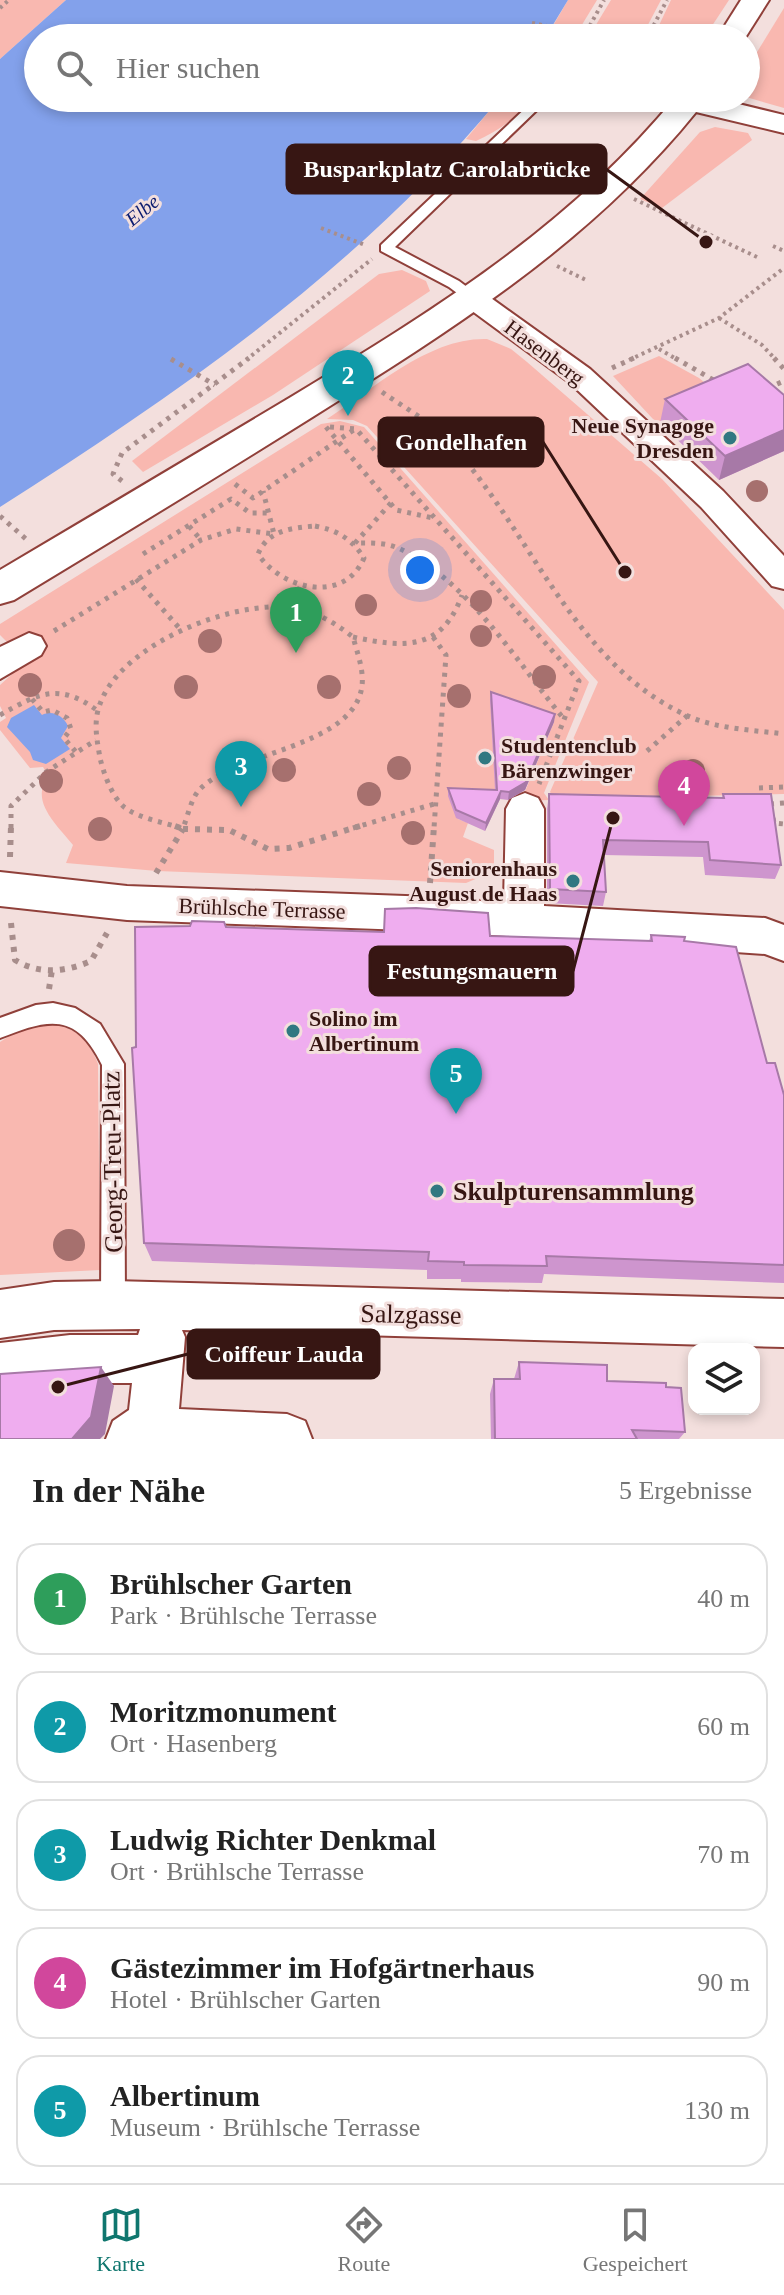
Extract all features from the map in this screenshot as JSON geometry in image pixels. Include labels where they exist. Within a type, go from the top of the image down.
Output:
[{"type":"main road","points":[[740,24],[755,0]]},
{"type":"main road","points":[[0,589],[474,299],[586,215],[641,160],[680,112]]},
{"type":"main road","points":[[737,112],[784,124]]},
{"type":"street","name":"Hasenberg","points":[[474,299],[580,376],[712,499],[784,577]]},
{"type":"street","points":[[0,665],[29,646]]},
{"type":"street","points":[[524,922],[525,809]]},
{"type":"street","name":"Brühlsche Terrasse","points":[[5,890],[127,903],[433,914],[721,933],[765,936],[784,943]]},
{"type":"street","points":[[0,1314],[54,1306],[163,1308],[159,1359],[142,1436],[287,1439]]},
{"type":"street","name":"Salzgasse","points":[[163,1308],[784,1323]]},
{"type":"street","points":[[0,1367],[70,1359],[159,1359]]},
{"type":"lane","points":[[474,299],[454,284],[384,249],[529,112]]},
{"type":"lane","name":"Georg-Treu-Platz","points":[[0,1028],[21,1017],[45,1013],[74,1015],[103,1040],[113,1064],[113,1305]]},
{"type":"path","points":[[0,8],[9,0]]},
{"type":"path","points":[[591,24],[604,0]]},
{"type":"path","points":[[654,24],[667,0]]},
{"type":"path","points":[[532,23],[537,24]]},
{"type":"path","points":[[631,198],[759,258]]},
{"type":"path","points":[[321,228],[384,249]]},
{"type":"path","points":[[773,246],[784,251]]},
{"type":"path","points":[[129,487],[113,474],[122,453],[215,385],[384,249]]},
{"type":"path","points":[[557,265],[586,280]]},
{"type":"path","points":[[600,373],[659,349],[719,318],[784,268]]},
{"type":"path","points":[[719,318],[762,345],[784,369]]},
{"type":"path","points":[[659,349],[723,386]]},
{"type":"path","points":[[171,359],[215,385]]},
{"type":"path","points":[[764,390],[784,381]]},
{"type":"path","points":[[371,385],[449,442],[577,620],[644,688],[688,715],[784,734]]},
{"type":"path","points":[[326,427],[396,510],[434,519]]},
{"type":"path","points":[[313,435],[326,427],[356,429],[579,681],[533,800],[525,809]]},
{"type":"path","points":[[234,483],[253,498],[356,429]]},
{"type":"path","points":[[221,491],[247,475]]},
{"type":"path","points":[[263,491],[274,534]]},
{"type":"path","points":[[143,554],[231,499],[250,513],[269,513]]},
{"type":"path","points":[[355,543],[391,503]]},
{"type":"path","points":[[0,516],[32,544]]},
{"type":"path","points":[[189,526],[201,540]]},
{"type":"path","points":[[29,646],[201,540],[236,529],[274,534],[315,526],[332,529],[355,543],[395,546],[438,572],[462,595],[564,720]]},
{"type":"path","points":[[274,534],[259,548],[264,567],[278,579],[300,587],[326,587],[360,570],[364,558],[355,543]]},
{"type":"path","points":[[136,579],[181,630]]},
{"type":"path","points":[[291,607],[300,587]]},
{"type":"path","points":[[434,804],[289,848],[268,849],[229,830],[183,829],[126,808],[108,783],[96,740],[98,711],[121,671],[142,650],[181,630],[221,615],[291,607],[327,617],[353,637],[402,644],[433,637],[457,616],[462,595]]},
{"type":"path","points":[[166,862],[198,792],[216,775],[334,727],[351,713],[362,689],[353,637]]},
{"type":"path","points":[[430,882],[446,655],[433,637]]},
{"type":"path","points":[[0,715],[46,691],[69,691],[98,711]]},
{"type":"path","points":[[32,699],[43,712],[52,710],[67,718],[71,729],[64,738],[76,752]]},
{"type":"path","points":[[647,751],[688,715]]},
{"type":"path","points":[[5,890],[11,806],[46,772],[96,740]]},
{"type":"path","points":[[759,788],[784,787]]},
{"type":"path","points":[[784,803],[770,803],[774,823],[784,824]]},
{"type":"path","points":[[13,943],[15,960],[27,968],[52,970],[78,968],[91,961],[99,945]]},
{"type":"path","points":[[50,988],[52,970]]},
{"type":"shaded area","points":[[0,0],[66,0],[39,24],[24,24],[24,38],[0,59]]},
{"type":"shaded area","points":[[568,0],[597,0],[582,24],[554,24]]},
{"type":"shaded area","points":[[611,0],[661,0],[648,24],[596,24]]},
{"type":"shaded area","points":[[671,0],[729,0],[713,24],[660,24]]},
{"type":"shaded area","points":[[784,8],[784,108],[760,101],[760,47]]},
{"type":"shaded area","points":[[488,112],[519,112],[476,141],[466,139]]},
{"type":"shaded area","points":[[715,127],[748,133],[752,140],[662,208],[640,199],[700,132]]},
{"type":"shaded area","points":[[402,270],[426,281],[430,291],[273,395],[143,472],[132,461],[379,274]]},
{"type":"shaded area","points":[[487,339],[511,349],[662,479],[784,610],[784,794],[555,799],[550,792],[598,682],[367,426],[353,420],[327,419],[423,356],[444,346]]},
{"type":"shaded area","points":[[659,356],[699,378],[722,397],[660,423],[653,419],[613,376]]},
{"type":"shaded area","points":[[340,421],[364,427],[589,682],[544,793],[549,800],[521,801],[554,722],[496,799],[458,819],[468,823],[463,837],[494,850],[494,863],[485,875],[466,883],[157,871],[66,863],[73,845],[43,804],[43,786],[49,777],[43,767],[30,768],[0,730],[0,722],[6,718],[0,706],[0,685],[21,666],[16,651],[0,635],[0,624],[321,424]]},
{"type":"shaded area","points":[[43,1024],[62,1026],[78,1034],[89,1046],[98,1064],[100,1270],[0,1275],[0,1042],[16,1032]]},
{"type":"water","points":[[66,0],[568,0],[553,24],[39,24]]},
{"type":"water","name":"Elbe","points":[[24,38],[24,112],[488,112],[389,217],[329,271],[202,371],[0,507],[0,59]]},
{"type":"water","points":[[34,705],[42,715],[57,714],[68,726],[61,738],[70,749],[46,764],[33,760],[30,752],[7,727],[11,718]]},
{"type":"building","points":[[748,364],[784,395],[784,430],[725,456],[665,399]]},
{"type":"building","points":[[491,692],[555,714],[526,782],[509,792],[501,791],[486,823],[456,810],[448,788],[497,790]]},
{"type":"building","points":[[549,794],[724,798],[723,794],[771,794],[781,865],[710,860],[708,842],[603,840],[606,892],[550,889]]},
{"type":"building","points":[[385,909],[488,913],[490,936],[652,941],[651,935],[685,937],[684,941],[736,947],[767,1063],[775,1063],[784,1095],[784,1265],[546,1256],[547,1266],[464,1265],[464,1262],[428,1261],[429,1252],[144,1243],[132,1048],[136,1047],[135,927],[190,926],[192,921],[224,922],[226,927],[384,932]]},
{"type":"building","points":[[519,1362],[607,1365],[607,1381],[666,1383],[666,1387],[681,1388],[685,1432],[632,1430],[637,1439],[495,1439],[494,1379],[520,1379]]},
{"type":"building","points":[[101,1367],[91,1417],[72,1439],[0,1439],[0,1374]]},
{"type":"place","name":"Busparkplatz Carolabrücke","points":[[706,242]]},
{"type":"place","name":"Moritzmonument","points":[[348,416]]},
{"type":"place","name":"Neue Synagoge Dresden","points":[[730,438]]},
{"type":"place","name":"Gondelhafen","points":[[625,572]]},
{"type":"place","name":"Brühlscher Garten","points":[[296,653]]},
{"type":"place","name":"Studentenclub Bärenzwinger","points":[[485,758]]},
{"type":"place","name":"Ludwig Richter Denkmal","points":[[241,807]]},
{"type":"place","name":"Festungsmauern","points":[[613,818]]},
{"type":"place","name":"Gästezimmer im Hofgärtnerhaus","points":[[684,826]]},
{"type":"place","name":"Seniorenhaus August de Haas","points":[[573,881]]},
{"type":"place","name":"Solino im Albertinum","points":[[293,1031]]},
{"type":"place","name":"Albertinum","points":[[456,1114]]},
{"type":"place","name":"Skulpturensammlung","points":[[437,1191]]},
{"type":"place","name":"Coiffeur Lauda","points":[[58,1387]]}]
